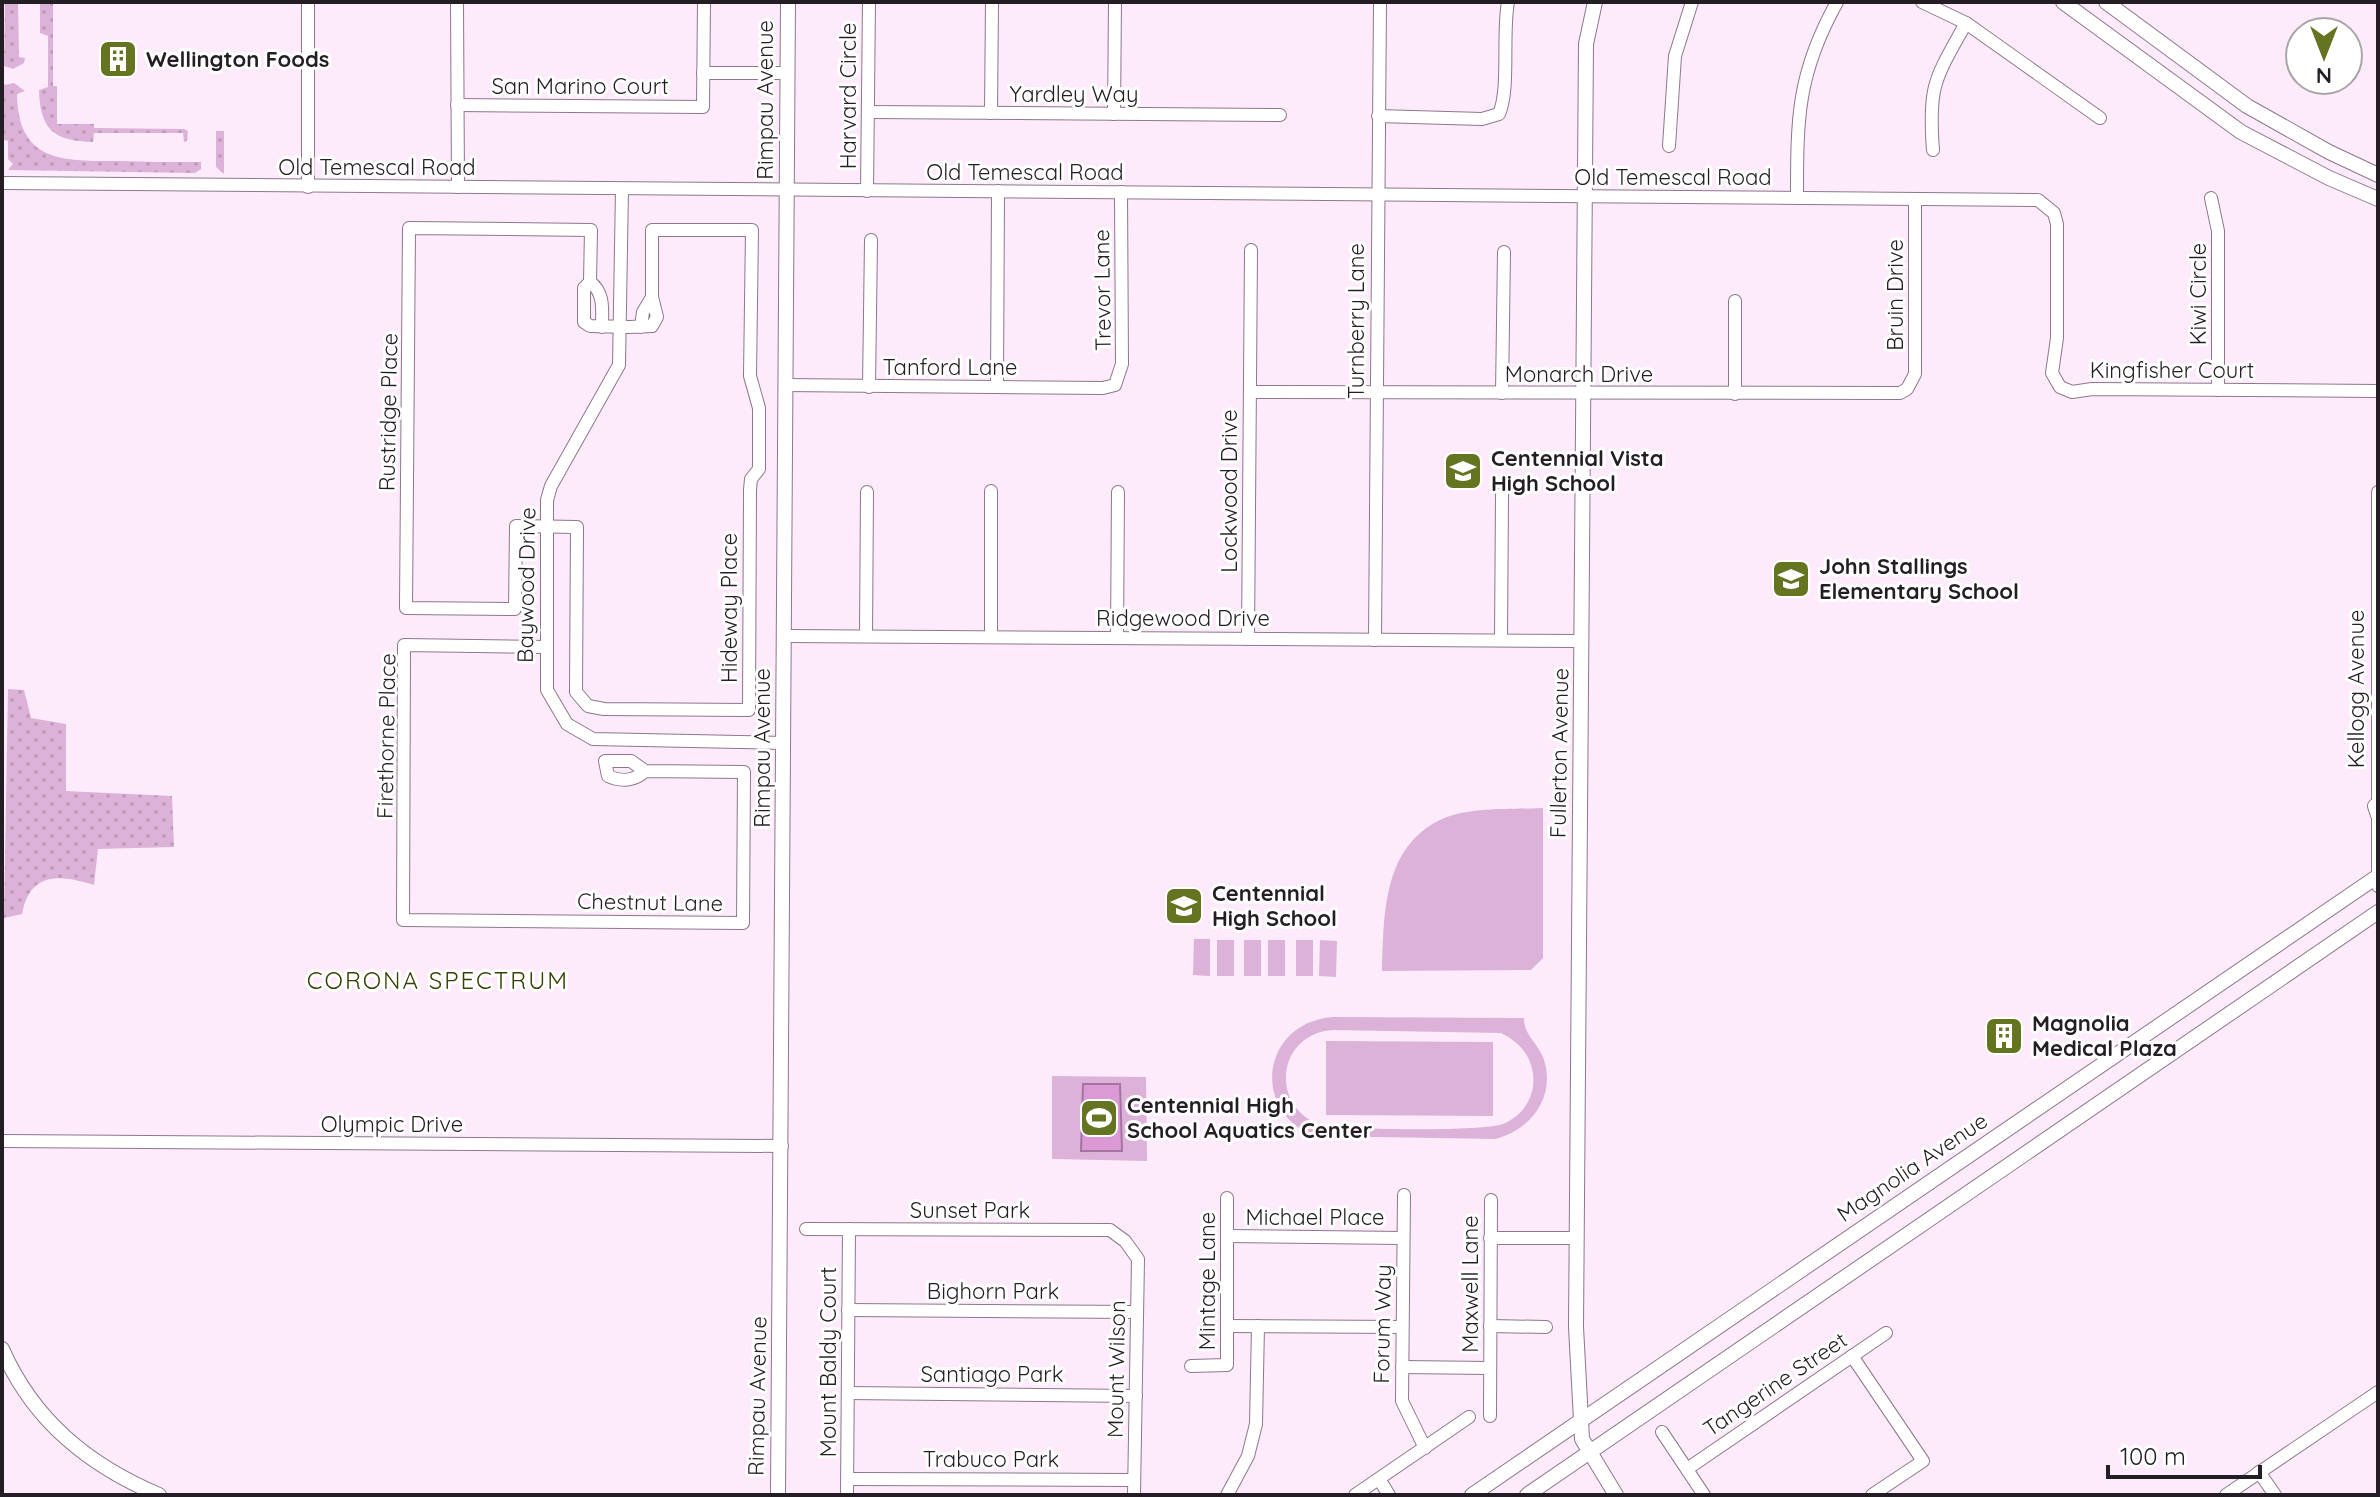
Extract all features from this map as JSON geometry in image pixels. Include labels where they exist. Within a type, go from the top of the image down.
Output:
[{"type":"main road","name":"Rimpau Avenue","points":[[778,1495],[788,2]]},
{"type":"main road","name":"Fullerton Avenue","points":[[1595,2],[1586,44],[1576,1238],[1579,1421],[1587,1453],[1616,1495]]},
{"type":"main road","points":[[2063,2],[2241,132],[2329,178],[2378,199]]},
{"type":"main road","points":[[2106,2],[2247,106],[2329,152],[2378,175]]},
{"type":"main road","name":"Magnolia Avenue","points":[[1472,1495],[2377,880]]},
{"type":"main road","points":[[1527,1495],[2378,912]]},
{"type":"main road","points":[[2077,1082],[2093,1106]]},
{"type":"main road","points":[[1748,1306],[1764,1331]]},
{"type":"main road","points":[[2,1349],[30,1400],[68,1442],[127,1481],[159,1495]]},
{"type":"street","points":[[457,2],[458,187]]},
{"type":"street","points":[[704,2],[703,73],[787,73]]},
{"type":"street","name":"Harvard Circle","points":[[867,191],[869,2]]},
{"type":"street","points":[[991,113],[992,2]]},
{"type":"street","points":[[1114,114],[1115,2]]},
{"type":"street","name":"Turnberry Lane","points":[[1375,640],[1380,2]]},
{"type":"street","points":[[1378,116],[1482,119],[1499,114],[1505,99],[1504,24],[1508,2]]},
{"type":"street","points":[[1669,146],[1675,56],[1692,2]]},
{"type":"street","points":[[1797,198],[1803,78],[1819,34],[1837,2]]},
{"type":"street","points":[[1922,2],[1966,23],[2100,118]]},
{"type":"street","points":[[308,4],[308,187]]},
{"type":"street","points":[[1933,150],[1930,102],[1935,80],[1966,23]]},
{"type":"street","name":"San Marino Court","points":[[457,105],[703,107],[703,73]]},
{"type":"street","name":"Yardley Way","points":[[868,112],[1280,115]]},
{"type":"street","name":"Old Temescal Road","points":[[2,183],[2027,200],[2047,205]]},
{"type":"street","name":"Baywood Drive","points":[[622,189],[619,365],[551,486],[546,527],[545,678],[554,708],[575,731],[607,741],[784,743]]},
{"type":"street","points":[[997,387],[998,191]]},
{"type":"street","name":"Trevor Lane","points":[[1115,385],[1122,364],[1121,192]]},
{"type":"street","name":"Kiwi Circle","points":[[2211,198],[2218,231],[2218,390]]},
{"type":"street","name":"Bruin Drive","points":[[1907,389],[1915,374],[1915,199]]},
{"type":"street","name":"Kingfisher Court","points":[[2047,205],[2057,224],[2057,338],[2052,373],[2060,387],[2072,392],[2378,391]]},
{"type":"street","name":"Rustridge Place","points":[[546,527],[516,526],[515,609],[406,608],[409,228],[591,230],[590,282],[599,288],[602,299],[602,327],[652,326],[657,317],[652,297],[652,230],[752,230]]},
{"type":"street","name":"Hideway Place","points":[[546,527],[577,527],[576,692],[584,703],[604,709],[749,710],[750,490],[751,479],[759,469],[759,408],[750,376],[752,230]]},
{"type":"street","points":[[869,387],[871,240]]},
{"type":"street","name":"Lockwood Drive","points":[[1248,639],[1251,250]]},
{"type":"street","points":[[1502,393],[1504,252]]},
{"type":"street","points":[[1735,301],[1735,394]]},
{"type":"street","name":"Tanford Lane","points":[[785,385],[1103,388],[1115,385]]},
{"type":"street","name":"Monarch Drive","points":[[1250,392],[1891,396],[1907,389]]},
{"type":"street","points":[[991,491],[991,637]]},
{"type":"street","points":[[866,636],[867,492]]},
{"type":"street","points":[[1117,638],[1118,492]]},
{"type":"street","name":"Kellogg Avenue","points":[[2377,880],[2378,492]]},
{"type":"street","points":[[1501,640],[1502,494]]},
{"type":"street","name":"Ridgewood Drive","points":[[785,636],[1582,641]]},
{"type":"street","name":"Firethorne Place","points":[[403,920],[404,645],[546,647]]},
{"type":"street","points":[[605,761],[607,741]]},
{"type":"street","name":"Chestnut Lane","points":[[403,920],[743,923],[744,772],[645,771],[631,761],[605,761],[605,770],[614,779],[638,778],[645,771]]},
{"type":"street","name":"Olympic Drive","points":[[2,1141],[782,1146]]},
{"type":"street","name":"Forum Way","points":[[1404,1195],[1402,1401],[1425,1448]]},
{"type":"street","name":"Mintage Lane","points":[[1191,1366],[1227,1365],[1227,1198]]},
{"type":"street","name":"Maxwell Lane","points":[[1490,1416],[1491,1200]]},
{"type":"street","name":"Sunset Park","points":[[806,1229],[1110,1230],[1129,1245]]},
{"type":"street","name":"Mount Baldy Court","points":[[847,1495],[849,1229]]},
{"type":"street","name":"Michael Place","points":[[1227,1236],[1403,1238]]},
{"type":"street","points":[[1490,1238],[1576,1238]]},
{"type":"street","name":"Mount Wilson","points":[[1129,1245],[1138,1259],[1134,1495]]},
{"type":"street","name":"Bighorn Park","points":[[848,1310],[1137,1312]]},
{"type":"street","points":[[1227,1326],[1402,1327]]},
{"type":"street","points":[[1227,1495],[1248,1456],[1256,1424],[1258,1326]]},
{"type":"street","points":[[1490,1326],[1546,1327]]},
{"type":"street","name":"Tangerine Street","points":[[1687,1469],[1886,1333]]},
{"type":"street","points":[[1852,1356],[1923,1461],[1872,1495]]},
{"type":"street","points":[[1402,1367],[1490,1368]]},
{"type":"street","name":"Santiago Park","points":[[848,1393],[1136,1396]]},
{"type":"street","points":[[2226,1495],[2377,1394]]},
{"type":"street","points":[[1355,1495],[1374,1487],[1469,1417]]},
{"type":"street","points":[[1662,1432],[1704,1495]]},
{"type":"street","points":[[2259,1472],[2275,1495]]},
{"type":"street","name":"Trabuco Park","points":[[848,1479],[1134,1480]]},
{"type":"street","points":[[932,1479],[932,1495]]},
{"type":"street","points":[[1374,1487],[1389,1495]]},
{"type":"shaded area","points":[[5,2],[18,2],[19,57],[25,58],[24,63],[13,69],[4,66]]},
{"type":"shaded area","points":[[40,2],[53,2],[53,86],[57,86],[57,124],[94,124],[94,128],[184,129],[188,131],[187,141],[184,142],[183,133],[94,133],[93,142],[68,139],[52,131],[42,115],[40,104],[39,90],[48,87],[48,36],[40,33]]},
{"type":"shaded area","points":[[14,83],[25,91],[17,94],[19,117],[26,134],[48,154],[81,160],[201,162],[201,169],[195,173],[8,170],[13,164],[8,159],[8,141],[4,140],[4,85]]},
{"type":"shaded area","points":[[216,131],[224,131],[224,174],[216,167]]},
{"type":"shaded area","points":[[8,689],[24,690],[31,718],[66,724],[66,791],[172,796],[174,847],[98,849],[94,885],[58,878],[39,883],[26,900],[22,914],[4,918]]},
{"type":"shaded area","points":[[1543,808],[1543,958],[1531,970],[1382,971],[1390,887],[1406,849],[1420,834],[1438,821],[1462,813]]},
{"type":"shaded area","points":[[1194,939],[1210,939],[1210,976],[1193,975]]},
{"type":"shaded area","points":[[1217,940],[1234,940],[1234,976],[1217,976]]},
{"type":"shaded area","points":[[1244,940],[1261,940],[1261,976],[1244,976]]},
{"type":"shaded area","points":[[1268,940],[1285,940],[1285,976],[1268,976]]},
{"type":"shaded area","points":[[1296,940],[1313,940],[1313,976],[1296,976]]},
{"type":"shaded area","points":[[1320,940],[1337,941],[1336,977],[1319,976]]},
{"type":"shaded area","points":[[1333,1017],[1524,1018],[1528,1034],[1543,1057],[1547,1085],[1544,1097],[1538,1109],[1520,1128],[1495,1139],[1314,1136],[1293,1123],[1280,1107],[1273,1088],[1273,1068],[1279,1050],[1291,1034],[1309,1022]],"holes":[[[1333,1030],[1501,1033],[1518,1044],[1526,1055],[1532,1067],[1533,1082],[1527,1104],[1517,1116],[1503,1124],[1412,1129],[1318,1124],[1302,1114],[1292,1101],[1287,1086],[1286,1070],[1291,1056],[1301,1043],[1315,1034]]]},
{"type":"shaded area","points":[[1326,1041],[1493,1042],[1493,1116],[1326,1115]]},
{"type":"shaded area","name":"Centennial High School Aquatics Center","points":[[1052,1076],[1146,1077],[1147,1161],[1052,1159]]},
{"type":"shaded area","points":[[1083,1084],[1120,1084],[1122,1151],[1081,1151]]},
{"type":"place","name":"Wellington Foods","points":[[118,59]]},
{"type":"place","name":"Centennial Vista High School","points":[[1463,471]]},
{"type":"place","name":"John Stallings Elementary School","points":[[1791,579]]},
{"type":"place","name":"Centennial High School","points":[[1184,906]]},
{"type":"place","name":"Magnolia Medical Plaza","points":[[2004,1036]]},
{"type":"place","name":"Centennial High School Aquatics Center","points":[[1099,1118]]},
{"type":"district","name":"CORONA SPECTRUM","points":[[438,980]]}]
